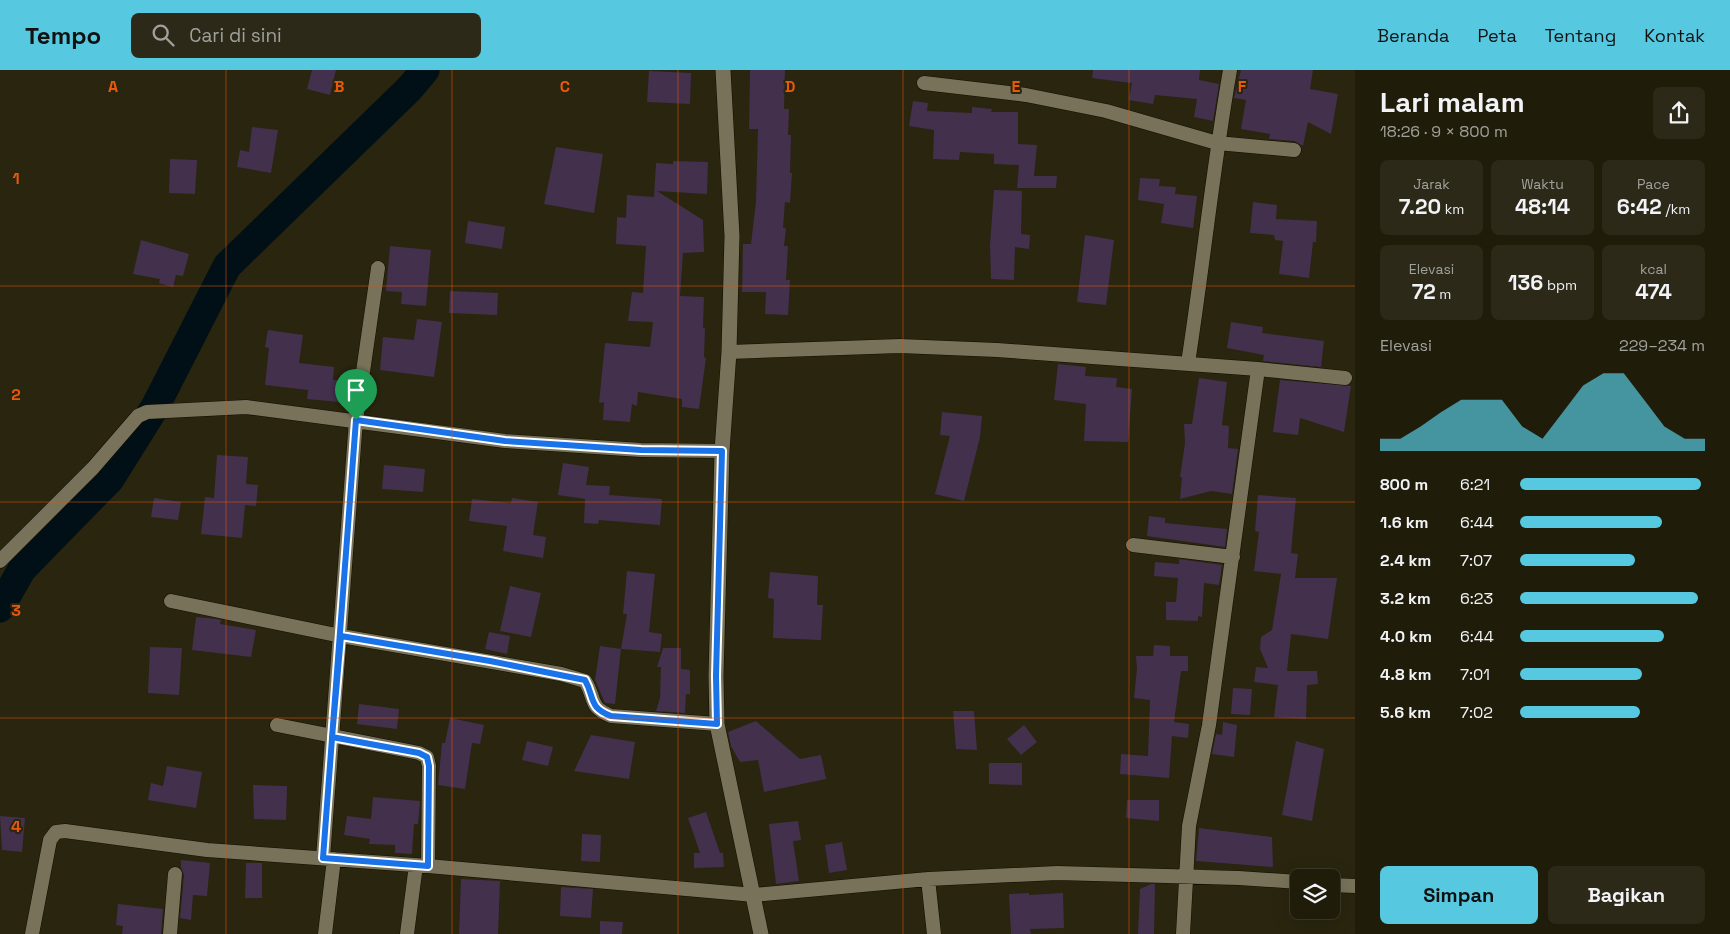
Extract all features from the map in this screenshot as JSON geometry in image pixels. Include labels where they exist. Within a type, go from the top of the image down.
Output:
[{"type":"main road","points":[[723,70],[732,236],[729,352],[722,451],[716,676],[717,724],[761,934]]},
{"type":"street","points":[[1188,363],[1207,237],[1217,143],[1230,70]]},
{"type":"street","points":[[924,83],[1026,95],[1106,111],[1217,143],[1294,150]]},
{"type":"street","points":[[325,934],[332,737],[356,420],[378,268]]},
{"type":"street","points":[[729,352],[900,346],[997,350],[1188,363],[1345,378]]},
{"type":"street","points":[[1183,934],[1189,826],[1209,725],[1258,369]]},
{"type":"street","points":[[0,561],[93,468],[138,416],[147,412],[171,409],[246,407],[505,441],[641,450],[722,451]]},
{"type":"street","points":[[1133,545],[1233,557]]},
{"type":"street","points":[[171,602],[341,636],[495,662],[585,680],[590,689],[592,703],[601,712],[611,716],[717,724]]},
{"type":"street","points":[[277,725],[419,753],[427,757],[429,766],[422,865],[407,934]]},
{"type":"street","points":[[32,934],[50,840],[56,832],[65,831],[207,850],[422,865],[754,895],[928,879],[1056,874],[1290,882]]},
{"type":"street","points":[[170,934],[175,874]]},
{"type":"street","points":[[928,879],[934,934]]},
{"type":"street","points":[[1340,885],[1355,886]]},
{"type":"building","points":[[312,70],[336,70],[330,95],[307,89]]},
{"type":"building","points":[[750,70],[785,70],[784,109],[789,109],[788,135],[791,135],[790,173],[792,173],[790,203],[785,202],[783,228],[786,228],[784,246],[788,246],[786,280],[790,280],[788,315],[765,314],[766,292],[742,292],[743,244],[751,244],[756,201],[758,129],[749,129]]},
{"type":"building","points":[[1093,70],[1200,70],[1199,80],[1219,84],[1213,121],[1194,117],[1197,99],[1155,95],[1153,104],[1129,100],[1132,83],[1092,78]]},
{"type":"building","points":[[1241,70],[1313,70],[1310,89],[1338,94],[1331,134],[1308,122],[1303,146],[1295,141],[1269,139],[1270,134],[1241,129],[1246,100],[1234,98]]},
{"type":"building","points":[[649,71],[691,73],[690,104],[647,102]]},
{"type":"building","points":[[913,101],[928,103],[927,111],[972,113],[972,107],[992,109],[991,112],[1018,112],[1018,144],[1037,145],[1034,176],[1057,176],[1056,188],[1017,188],[1019,165],[994,164],[994,154],[960,152],[959,160],[933,159],[934,130],[909,126]]},
{"type":"building","points":[[252,127],[278,130],[271,173],[237,167],[240,150],[249,152]]},
{"type":"building","points":[[556,147],[603,154],[594,213],[544,204]]},
{"type":"building","points":[[170,159],[197,160],[195,194],[169,193]]},
{"type":"building","points":[[673,161],[708,162],[707,194],[657,191],[703,220],[704,252],[683,253],[680,296],[704,297],[703,328],[705,328],[704,357],[706,358],[699,409],[682,407],[682,399],[638,392],[637,406],[632,404],[630,422],[603,420],[604,402],[599,403],[605,343],[650,347],[653,322],[628,321],[632,292],[643,293],[646,246],[616,244],[617,217],[626,218],[627,195],[654,197],[656,163],[673,164]]},
{"type":"building","points":[[1140,178],[1160,179],[1159,186],[1176,187],[1175,194],[1197,196],[1193,228],[1161,223],[1164,204],[1138,200]]},
{"type":"building","points":[[994,190],[1022,191],[1021,234],[1030,235],[1029,249],[1015,247],[1014,280],[991,279],[990,245]]},
{"type":"building","points":[[1253,202],[1277,205],[1276,219],[1317,221],[1316,242],[1313,242],[1309,278],[1279,274],[1283,241],[1275,240],[1274,235],[1250,233]]},
{"type":"building","points":[[468,221],[505,227],[502,249],[465,243]]},
{"type":"building","points":[[1085,235],[1114,240],[1106,305],[1077,302]]},
{"type":"building","points":[[141,240],[189,254],[183,276],[176,275],[173,287],[159,283],[160,279],[133,274]]},
{"type":"building","points":[[390,246],[431,250],[426,306],[401,304],[402,292],[386,291]]},
{"type":"building","points":[[450,291],[498,293],[497,315],[449,313]]},
{"type":"building","points":[[417,319],[442,322],[434,377],[380,370],[383,337],[414,340]]},
{"type":"building","points":[[1231,322],[1263,327],[1262,333],[1324,341],[1321,367],[1263,361],[1264,355],[1227,348]]},
{"type":"building","points":[[268,330],[303,335],[299,363],[334,367],[333,380],[353,382],[350,403],[307,399],[308,390],[265,385],[269,348],[265,347]]},
{"type":"building","points":[[1058,364],[1086,367],[1085,376],[1117,378],[1116,387],[1132,389],[1128,442],[1084,441],[1086,404],[1054,400]]},
{"type":"building","points":[[1199,378],[1227,382],[1222,425],[1229,426],[1228,448],[1238,449],[1232,494],[1211,491],[1180,499],[1182,477],[1180,477],[1185,443],[1184,424],[1192,424]]},
{"type":"building","points":[[1280,380],[1351,386],[1344,432],[1300,418],[1298,435],[1273,432]]},
{"type":"building","points":[[942,412],[982,416],[980,437],[964,501],[935,494],[950,436],[940,435]]},
{"type":"building","points":[[217,455],[248,457],[246,484],[258,485],[256,506],[245,505],[242,538],[201,534],[205,497],[214,498]]},
{"type":"building","points":[[563,463],[589,467],[586,485],[610,486],[609,495],[662,499],[660,525],[599,520],[598,524],[584,523],[585,499],[558,495]]},
{"type":"building","points":[[384,465],[425,469],[423,492],[382,489]]},
{"type":"building","points":[[1258,495],[1296,498],[1291,553],[1298,554],[1295,578],[1337,578],[1328,639],[1291,634],[1287,671],[1317,671],[1318,684],[1307,685],[1306,719],[1274,717],[1278,685],[1254,682],[1256,667],[1268,668],[1260,649],[1261,637],[1272,630],[1281,574],[1254,571],[1259,532],[1255,531]]},
{"type":"building","points":[[154,498],[181,502],[178,520],[151,517]]},
{"type":"building","points":[[512,498],[538,502],[533,535],[546,537],[543,558],[503,551],[507,526],[469,521],[472,499],[511,503]]},
{"type":"building","points":[[1149,516],[1165,518],[1165,523],[1227,529],[1225,547],[1147,536]]},
{"type":"building","points":[[1179,559],[1222,565],[1219,585],[1204,583],[1202,617],[1198,616],[1198,621],[1166,620],[1166,602],[1176,602],[1178,578],[1154,576],[1155,562],[1179,564]]},
{"type":"building","points":[[627,571],[655,574],[649,632],[662,634],[660,652],[621,649],[627,614],[623,614]]},
{"type":"building","points":[[770,572],[818,576],[817,605],[823,605],[821,640],[773,638],[774,599],[768,598]]},
{"type":"building","points":[[510,586],[541,593],[531,637],[500,631]]},
{"type":"building","points":[[196,617],[217,619],[221,620],[220,624],[256,630],[251,657],[192,650]]},
{"type":"building","points":[[489,632],[510,636],[507,654],[485,649]]},
{"type":"building","points":[[1154,645],[1170,646],[1170,656],[1188,656],[1188,671],[1181,671],[1174,722],[1189,724],[1188,738],[1172,736],[1169,778],[1120,774],[1121,754],[1148,756],[1150,700],[1134,698],[1137,669],[1136,656],[1153,656]]},
{"type":"building","points":[[600,646],[621,649],[615,704],[605,703],[595,680]]},
{"type":"building","points":[[150,647],[182,648],[179,695],[148,693]]},
{"type":"building","points":[[663,648],[681,648],[681,669],[690,670],[690,694],[686,694],[685,713],[656,711],[660,698],[661,667],[657,667]]},
{"type":"building","points":[[1233,688],[1252,689],[1250,715],[1231,714]]},
{"type":"building","points":[[359,704],[399,709],[397,729],[357,724]]},
{"type":"building","points":[[953,711],[974,711],[977,750],[956,749]]},
{"type":"building","points":[[450,718],[484,725],[480,744],[472,743],[465,789],[438,785],[442,743],[445,743]]},
{"type":"building","points":[[756,721],[800,759],[821,755],[826,779],[764,792],[758,760],[740,762],[731,746],[728,732]]},
{"type":"building","points":[[1223,722],[1237,725],[1234,757],[1212,754],[1216,734],[1222,735]]},
{"type":"building","points":[[1024,725],[1037,742],[1021,755],[1007,739]]},
{"type":"building","points":[[591,735],[635,742],[629,779],[574,771]]},
{"type":"building","points":[[527,741],[553,747],[548,766],[522,760]]},
{"type":"building","points":[[1296,741],[1324,749],[1312,821],[1282,815]]},
{"type":"building","points":[[989,763],[1022,763],[1022,785],[989,784]]},
{"type":"building","points":[[167,766],[202,772],[196,808],[148,800],[151,783],[163,786]]},
{"type":"building","points":[[253,785],[287,786],[286,820],[254,819]]},
{"type":"building","points":[[373,797],[420,801],[418,824],[414,824],[412,854],[395,853],[395,845],[369,844],[370,839],[344,835],[347,816],[371,819]]},
{"type":"building","points":[[1127,800],[1159,800],[1159,821],[1126,818]]},
{"type":"building","points":[[706,812],[720,853],[723,853],[724,867],[694,868],[694,853],[700,853],[688,818]]},
{"type":"building","points":[[0,816],[25,818],[22,852],[2,850]]},
{"type":"building","points":[[798,821],[801,840],[793,841],[799,881],[776,884],[769,824]]},
{"type":"building","points":[[1199,828],[1272,837],[1273,867],[1196,861]]},
{"type":"building","points":[[582,834],[601,835],[600,862],[581,861]]},
{"type":"building","points":[[842,842],[847,870],[829,873],[825,845]]},
{"type":"building","points":[[181,860],[210,863],[207,896],[193,895],[191,920],[180,918],[184,875]]},
{"type":"building","points":[[246,863],[262,863],[262,898],[245,898]]},
{"type":"building","points":[[461,879],[500,881],[498,934],[459,934]]},
{"type":"building","points":[[1155,884],[1154,934],[1138,934],[1140,889]]},
{"type":"building","points":[[561,887],[593,889],[591,918],[560,916]]},
{"type":"building","points":[[1029,893],[1029,895],[1063,893],[1064,928],[1030,929],[1031,934],[1011,934],[1009,894]]},
{"type":"building","points":[[118,904],[163,909],[161,934],[122,934],[123,926],[116,925]]},
{"type":"building","points":[[600,921],[623,922],[622,934],[600,934]]},
{"type":"waterway","points":[[0,608],[22,569],[110,479],[155,407],[227,266],[410,88],[425,70]]},
{"type":"route","points":[[356,420],[341,636],[332,737],[323,858],[428,866],[429,766],[427,757],[419,753],[332,737],[337,686],[341,636],[419,648],[585,680],[590,689],[592,703],[601,712],[611,716],[717,724],[716,676],[722,451],[641,450],[505,441],[356,420]]}]
